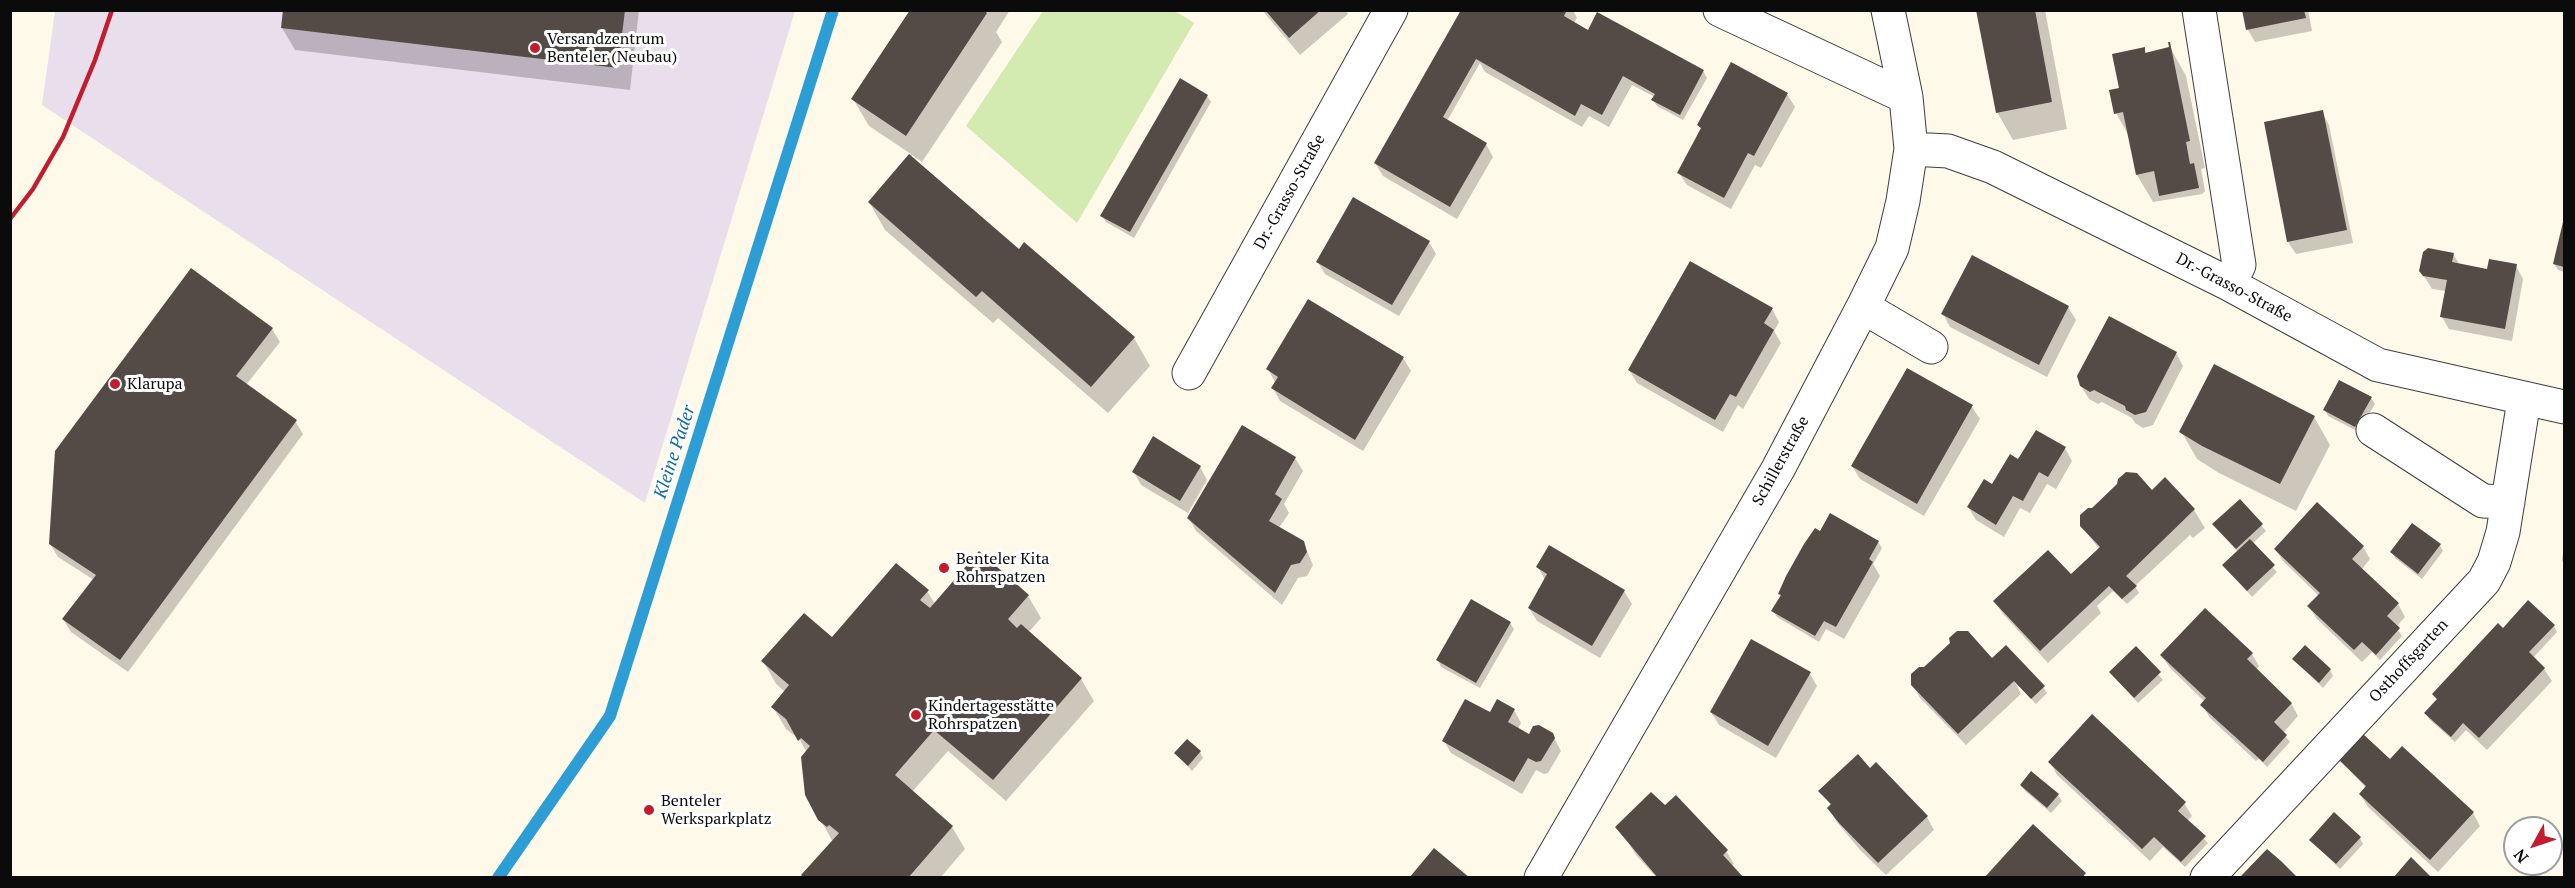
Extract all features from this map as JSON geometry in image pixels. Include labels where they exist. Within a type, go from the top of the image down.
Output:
[{"type":"street","name":"Dr.-Grasso-Straße","points":[[1189,373],[1391,10]]},
{"type":"street","points":[[1720,10],[1906,97]]},
{"type":"street","name":"Schillerstraße","points":[[1549,874],[1778,469],[1892,248],[1903,201],[1911,149],[1906,97],[1888,10]]},
{"type":"street","points":[[2199,10],[2239,265],[2229,284]]},
{"type":"street","name":"Dr.-Grasso-Straße","points":[[1911,149],[1948,151],[1993,167],[2229,284],[2378,365],[2565,407]]},
{"type":"street","points":[[1863,307],[1931,347]]},
{"type":"street","name":"Osthoffsgarten","points":[[2207,878],[2484,581],[2494,562],[2508,502],[2524,399]]},
{"type":"street","points":[[2373,430],[2483,501],[2508,502]]},
{"type":"shaded area","points":[[55,11],[795,11],[645,503],[42,105]]},
{"type":"green space","points":[[1043,11],[1175,11],[1194,23],[1077,223],[966,126]]},
{"type":"building","name":"Versandzentrum Benteler (Neubau)","points":[[283,10],[625,10],[618,68],[281,28]]},
{"type":"building","points":[[910,10],[983,10],[987,13],[906,136],[851,99]]},
{"type":"building","points":[[1265,10],[1321,10],[1289,38]]},
{"type":"building","points":[[1461,10],[1567,10],[1564,16],[1588,30],[1597,12],[1704,70],[1680,115],[1651,100],[1655,94],[1623,76],[1602,115],[1581,104],[1575,116],[1476,59],[1443,117],[1487,143],[1450,207],[1374,163]]},
{"type":"building","points":[[1976,10],[2035,10],[2052,102],[1996,113]]},
{"type":"building","points":[[2242,10],[2304,10],[2306,18],[2246,30]]},
{"type":"building","points":[[2168,42],[2170,42],[2190,141],[2186,142],[2190,164],[2194,163],[2199,188],[2159,196],[2154,171],[2136,175],[2123,112],[2114,114],[2109,90],[2119,88],[2112,54],[2145,47],[2145,53],[2169,47]]},
{"type":"building","points":[[1731,62],[1788,93],[1754,156],[1748,153],[1724,198],[1677,173],[1701,128],[1697,125]]},
{"type":"building","points":[[1180,78],[1208,95],[1130,232],[1100,216]]},
{"type":"building","points":[[2323,110],[2347,230],[2287,242],[2264,122]]},
{"type":"building","points":[[909,154],[1019,249],[1024,242],[1135,337],[1091,387],[982,291],[976,297],[868,202]]},
{"type":"building","points":[[1353,197],[1430,241],[1392,305],[1316,262]]},
{"type":"building","points":[[2564,222],[2564,267],[2553,264]]},
{"type":"building","points":[[2428,248],[2454,253],[2452,262],[2487,269],[2489,259],[2517,264],[2505,329],[2440,317],[2447,280],[2423,276],[2419,271],[2423,252]]},
{"type":"building","points":[[1972,255],[2069,306],[2039,365],[1941,314]]},
{"type":"building","points":[[1690,261],[1773,308],[1764,323],[1774,330],[1736,397],[1730,394],[1715,420],[1628,370]]},
{"type":"building","points":[[191,268],[273,328],[236,376],[297,420],[120,660],[62,619],[96,575],[49,544],[55,451]]},
{"type":"building","points":[[1308,299],[1404,357],[1355,440],[1271,388],[1278,377],[1266,369]]},
{"type":"building","points":[[2109,316],[2177,352],[2146,412],[2135,415],[2126,410],[2125,406],[2094,390],[2090,392],[2080,386],[2077,376]]},
{"type":"building","points":[[2214,364],[2315,416],[2280,484],[2202,446],[2179,432]]},
{"type":"building","points":[[1907,368],[1973,405],[1917,504],[1851,466]]},
{"type":"building","points":[[2339,380],[2372,397],[2355,427],[2323,410]]},
{"type":"building","points":[[1242,425],[1296,457],[1275,494],[1282,499],[1269,521],[1304,541],[1307,552],[1300,563],[1291,565],[1275,593],[1187,518]]},
{"type":"building","points":[[2036,430],[2066,447],[2048,477],[2039,472],[2023,501],[2013,496],[1996,525],[1967,507],[1984,479],[1992,484],[2010,454],[2018,459]]},
{"type":"building","points":[[1153,436],[1201,466],[1180,501],[1132,472]]},
{"type":"building","points":[[2126,472],[2137,473],[2152,490],[2165,477],[2195,509],[2126,576],[2137,586],[2122,599],[2109,586],[2040,651],[1993,601],[2048,550],[2071,574],[2100,547],[2080,526],[2080,515],[2088,508],[2092,508]]},
{"type":"building","points":[[2240,499],[2263,524],[2236,549],[2212,524]]},
{"type":"building","points":[[2317,502],[2364,546],[2352,559],[2399,603],[2387,616],[2400,628],[2376,655],[2362,642],[2354,650],[2307,606],[2320,593],[2274,549]]},
{"type":"building","points":[[1830,513],[1879,541],[1869,559],[1873,562],[1836,627],[1824,621],[1815,636],[1771,611],[1781,595],[1778,594],[1786,576],[1804,544],[1815,528],[1820,531]]},
{"type":"building","points":[[2412,523],[2441,544],[2418,574],[2390,552]]},
{"type":"building","points":[[2250,539],[2275,565],[2247,591],[2222,565]]},
{"type":"building","points":[[1549,545],[1625,590],[1592,646],[1528,608],[1547,574],[1536,567]]},
{"type":"building","name":"Kindertagesstätte Rohrspatzen","points":[[979,551],[1029,595],[1008,619],[1017,628],[1021,624],[1082,678],[993,780],[934,730],[895,775],[953,826],[908,878],[804,878],[801,875],[839,833],[818,820],[805,795],[801,757],[810,746],[801,738],[798,741],[786,719],[771,707],[789,685],[761,661],[804,613],[832,637],[896,563],[929,590],[920,600],[930,608]]},
{"type":"building","points":[[1471,599],[1511,622],[1476,683],[1436,660]]},
{"type":"building","points":[[2528,600],[2555,625],[2529,652],[2545,668],[2479,738],[2463,723],[2451,737],[2424,713],[2437,699],[2432,694],[2498,623],[2503,628]]},
{"type":"building","points":[[2205,608],[2253,653],[2247,659],[2292,703],[2274,722],[2287,735],[2263,762],[2200,705],[2206,698],[2160,655]]},
{"type":"building","points":[[1957,631],[1968,631],[1992,658],[2006,645],[2045,686],[2031,699],[2014,681],[1958,734],[1911,685],[1911,674],[1919,667],[1924,667],[1950,643],[1949,638]]},
{"type":"building","points":[[1751,639],[1811,672],[1768,746],[1710,712]]},
{"type":"building","points":[[2305,645],[2331,669],[2319,683],[2292,659]]},
{"type":"building","points":[[2136,646],[2161,672],[2134,698],[2109,672]]},
{"type":"building","points":[[1465,699],[1490,712],[1497,699],[1515,709],[1508,722],[1529,734],[1533,726],[1539,725],[1553,733],[1555,738],[1541,761],[1536,762],[1528,758],[1514,782],[1442,741]]},
{"type":"building","points":[[2092,714],[2186,802],[2178,811],[2206,836],[2181,862],[2154,837],[2142,849],[2048,762]]},
{"type":"building","points":[[2363,734],[2390,759],[2402,746],[2474,812],[2430,860],[2359,794],[2366,786],[2339,760]]},
{"type":"building","points":[[1187,739],[1201,751],[1188,766],[1174,753]]},
{"type":"building","points":[[1858,754],[1870,768],[1876,762],[1928,816],[1878,863],[1839,823],[1827,808],[1831,804],[1818,791]]},
{"type":"building","points":[[2031,771],[2059,794],[2047,808],[2020,785]]},
{"type":"building","points":[[1651,792],[1665,805],[1676,795],[1728,850],[1723,855],[1744,878],[1658,878],[1615,827]]},
{"type":"building","points":[[2334,812],[2361,837],[2336,864],[2309,840]]},
{"type":"building","points":[[2033,824],[2086,873],[2082,878],[1984,878]]},
{"type":"building","points":[[1434,848],[1470,878],[1409,878]]},
{"type":"building","points":[[2267,849],[2281,861],[2298,878],[2241,876]]},
{"type":"building","points":[[2411,857],[2432,878],[2393,878]]},
{"type":"waterway","name":"Kleine Pader","points":[[498,878],[610,716],[833,10]]},
{"type":"railway","points":[[10,219],[33,189],[63,137],[95,60],[112,10]]},
{"type":"place","name":"Versandzentrum Benteler (Neubau)","points":[[535,48]]},
{"type":"place","name":"Klarupa","points":[[115,384]]},
{"type":"place","name":"Benteler Kita Rohrspatzen","points":[[944,568]]},
{"type":"place","name":"Kindertagesstätte Rohrspatzen","points":[[916,715]]},
{"type":"place","name":"Benteler Werksparkplatz","points":[[649,810]]}]
